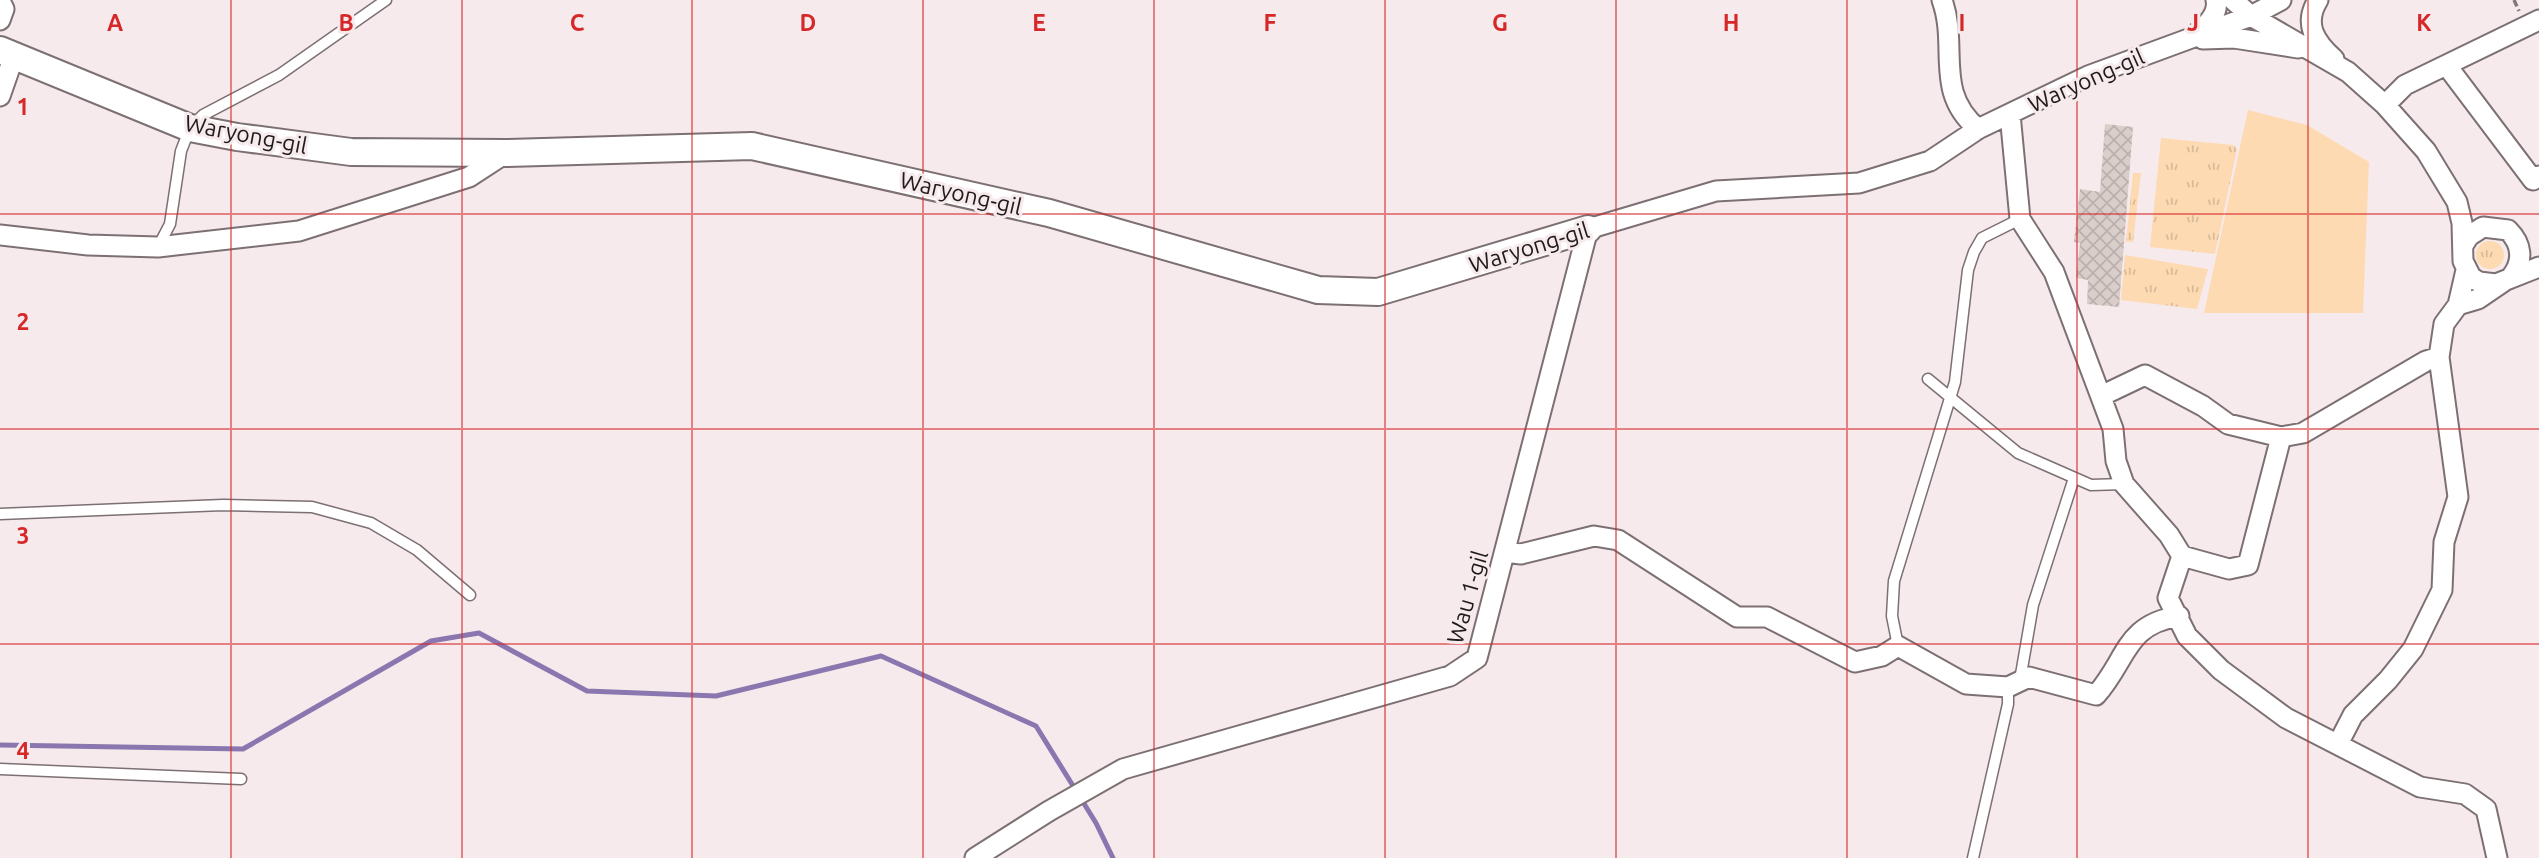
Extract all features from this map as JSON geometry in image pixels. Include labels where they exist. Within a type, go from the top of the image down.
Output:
[{"type":"street","points":[[1942,0],[1950,86],[1962,115],[1978,129]]},
{"type":"street","points":[[2188,38],[2210,22],[2218,5],[2216,0]]},
{"type":"street","points":[[2233,0],[2250,16],[2348,72]]},
{"type":"street","name":"Waryong-gil","points":[[7,53],[190,128],[237,137],[351,152],[506,153],[752,146],[1049,213],[1318,290],[1378,292],[1716,191],[1859,183],[1930,161],[1978,129],[2088,76],[2250,16],[2281,0]]},
{"type":"street","points":[[2318,0],[2312,9],[2311,28],[2321,47],[2385,105],[2426,151],[2457,202],[2464,244],[2462,253],[2466,270],[2471,277],[2487,284],[2539,267]]},
{"type":"street","points":[[0,1],[4,9],[0,20]]},
{"type":"street","points":[[2385,105],[2405,85],[2539,20]]},
{"type":"street","points":[[2188,38],[2234,38],[2303,48]]},
{"type":"street","points":[[0,96],[7,53]]},
{"type":"street","points":[[2447,66],[2533,180],[2539,176]]},
{"type":"street","points":[[2010,114],[2020,219],[2054,272],[2113,429],[2116,461],[2124,484],[2169,535],[2182,556],[2229,569],[2248,565],[2281,437]]},
{"type":"street","points":[[0,235],[88,245],[158,247],[299,231],[468,177],[506,153]]},
{"type":"street","points":[[2457,202],[2491,225],[2508,230],[2519,244],[2539,255]]},
{"type":"street","points":[[2464,244],[2475,230],[2491,225]]},
{"type":"street","name":"Wau 1-gil","points":[[975,858],[1049,811],[1123,769],[1450,676],[1477,658],[1588,229]]},
{"type":"street","points":[[2458,305],[2479,299],[2508,279],[2520,261],[2519,244]]},
{"type":"street","points":[[2338,744],[2353,715],[2388,680],[2413,649],[2442,590],[2444,542],[2458,497],[2439,357],[2444,324],[2458,305],[2466,270]]},
{"type":"street","points":[[2101,397],[2145,375],[2203,406],[2228,424],[2281,437],[2303,433],[2426,361],[2439,357]]},
{"type":"street","points":[[1505,552],[1521,554],[1594,536],[1618,540],[1737,617],[1767,617],[1855,662],[1882,656],[1898,646],[1966,684],[2014,684],[2029,677],[2096,695],[2110,680],[2134,635],[2158,619],[2179,616]]},
{"type":"street","points":[[2182,556],[2168,598],[2187,635],[2221,670],[2286,718],[2420,786],[2465,794],[2486,809],[2497,858]]},
{"type":"lane","points":[[158,247],[170,224],[181,151],[190,128],[203,115],[279,75],[386,0]]},
{"type":"lane","points":[[1898,646],[1892,615],[1894,581],[1951,399],[1968,270],[1973,252],[1982,238],[2020,219]]},
{"type":"lane","points":[[1928,379],[2018,453],[2091,485],[2124,484]]},
{"type":"lane","points":[[1973,858],[2033,605],[2074,478]]},
{"type":"lane","points":[[0,514],[223,505],[312,507],[371,523],[417,550],[470,595]]},
{"type":"lane","points":[[0,769],[241,779]]},
{"type":"green space","points":[[2248,110],[2307,125],[2369,162],[2363,313],[2204,313]]},
{"type":"green space","points":[[2161,138],[2233,145],[2237,149],[2215,254],[2150,247]]},
{"type":"green space","points":[[2133,173],[2141,173],[2133,242],[2126,242]]},
{"type":"green space","points":[[2490,241],[2500,245],[2504,255],[2500,265],[2490,269],[2480,265],[2476,255],[2480,245]]},
{"type":"green space","points":[[2125,255],[2208,269],[2197,309],[2121,300]]},
{"type":"building","points":[[2105,124],[2133,127],[2119,307],[2087,304],[2088,280],[2076,278],[2080,243],[2074,242],[2080,189],[2100,192]]},
{"type":"waterway","points":[[0,745],[243,749],[431,641],[479,633],[587,691],[716,696],[881,656],[1036,726],[1096,823],[1113,858]]}]
